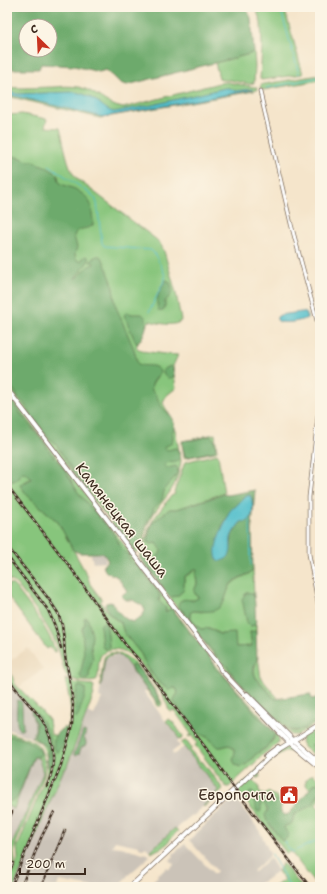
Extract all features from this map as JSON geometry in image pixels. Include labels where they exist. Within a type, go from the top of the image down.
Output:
[{"type":"main road","name":"Камянецкая шаша","points":[[7,389],[219,665],[291,741],[320,768]]},
{"type":"main road","points":[[128,887],[273,750],[320,724]]},
{"type":"main road","name":"Камянецкая шаша","points":[[291,741],[320,763]]},
{"type":"street","points":[[260,92],[288,213],[320,332]]},
{"type":"street","points":[[320,398],[309,519],[310,562],[320,614]]},
{"type":"shaded area","points":[[104,553],[106,562],[93,563],[91,554]]},
{"type":"shaded area","points":[[28,648],[43,669],[18,688],[7,663]]},
{"type":"shaded area","points":[[116,655],[121,656],[126,662],[146,690],[144,692],[169,726],[174,731],[175,730],[178,735],[177,736],[180,740],[177,742],[180,746],[172,752],[173,755],[184,747],[218,790],[215,795],[193,816],[192,815],[181,824],[176,830],[177,831],[153,853],[151,853],[146,847],[143,849],[139,848],[139,846],[115,841],[112,846],[121,847],[150,856],[116,887],[93,887],[59,881],[57,887],[14,887],[64,769],[66,769],[87,713],[94,715],[102,698],[99,697],[105,659]]},
{"type":"shaded area","points":[[7,682],[9,682],[31,709],[35,723],[32,738],[7,729]]},
{"type":"shaded area","points":[[34,757],[39,759],[43,773],[7,856],[7,806],[14,808]]},
{"type":"shaded area","points":[[233,799],[236,799],[259,830],[270,853],[269,857],[253,871],[255,872],[270,858],[278,871],[256,887],[149,887],[148,885],[158,876],[157,875],[159,873],[160,874],[167,867],[169,869],[174,864],[170,860],[174,856],[173,854],[185,844],[214,874],[217,871],[189,840]]},
{"type":"green space","points":[[7,7],[246,7],[251,18],[254,51],[250,54],[127,85],[120,83],[106,70],[99,72],[74,66],[41,64],[39,69],[7,68]]},
{"type":"green space","points":[[284,7],[303,74],[262,80],[260,79],[262,47],[261,23],[256,8]]},
{"type":"green space","points":[[254,51],[254,83],[249,84],[230,80],[221,80],[219,78],[215,63],[250,54]]},
{"type":"green space","points":[[320,75],[320,80],[263,90],[260,88],[263,84]]},
{"type":"green space","points":[[227,82],[255,87],[257,90],[100,118],[7,96],[7,87],[75,87],[90,91],[111,104],[123,108]]},
{"type":"green space","points":[[22,114],[47,119],[45,127],[60,128],[70,168],[76,178],[157,240],[164,251],[176,293],[181,320],[180,322],[173,324],[161,324],[149,321],[136,347],[142,351],[178,355],[173,366],[176,388],[166,396],[163,402],[173,419],[181,460],[179,473],[174,485],[152,516],[140,549],[135,553],[7,386],[7,115]]},
{"type":"green space","points":[[7,156],[33,161],[45,166],[56,173],[61,184],[75,189],[88,199],[91,205],[93,225],[77,231],[74,236],[77,247],[75,254],[76,259],[79,261],[86,256],[89,260],[75,279],[89,266],[94,264],[93,262],[90,262],[93,258],[100,256],[103,259],[112,282],[116,307],[133,347],[138,364],[152,366],[160,371],[151,387],[161,406],[174,422],[172,441],[164,448],[168,450],[176,448],[180,457],[178,461],[172,463],[168,462],[165,464],[165,467],[168,468],[176,466],[178,470],[175,477],[165,488],[162,500],[154,508],[137,549],[133,548],[117,525],[110,519],[107,512],[98,502],[96,493],[87,489],[57,446],[43,431],[23,402],[18,398],[14,390],[9,387],[7,382]]},
{"type":"green space","points":[[166,280],[171,284],[172,292],[170,297],[165,301],[164,310],[159,311],[157,299]]},
{"type":"green space","points":[[127,312],[132,314],[142,314],[145,317],[146,329],[142,338],[137,344],[124,315]]},
{"type":"green space","points":[[170,366],[173,369],[174,376],[172,378],[168,378],[165,377],[163,370]]},
{"type":"green space","points":[[7,391],[199,643],[171,609],[165,612],[166,608],[159,601],[159,593],[140,568],[130,560],[127,553],[121,547],[112,532],[77,491],[65,470],[7,395]]},
{"type":"green space","points":[[7,395],[65,470],[77,491],[112,532],[121,547],[127,553],[130,560],[140,568],[159,593],[159,601],[166,608],[165,612],[171,609],[173,611],[212,660],[215,668],[225,677],[274,734],[274,737],[267,747],[256,754],[247,764],[240,767],[236,765],[233,760],[235,752],[232,747],[229,745],[218,747],[209,738],[194,730],[185,714],[174,702],[174,699],[178,693],[176,688],[169,690],[157,681],[146,665],[141,654],[124,633],[121,623],[107,611],[105,605],[106,603],[111,602],[123,616],[129,621],[133,622],[142,616],[145,611],[140,604],[133,600],[126,600],[121,596],[127,591],[117,577],[105,571],[103,565],[108,561],[104,554],[80,553],[73,550],[58,522],[27,495],[20,485],[31,479],[31,477],[25,472],[13,481],[7,480]]},
{"type":"green space","points":[[215,434],[216,452],[184,458],[182,441]]},
{"type":"green space","points":[[209,436],[213,438],[214,441],[216,449],[214,451],[189,457],[185,456],[182,445],[183,441],[197,440]]},
{"type":"green space","points":[[217,454],[224,493],[167,511],[152,523],[148,537],[149,543],[156,543],[160,547],[161,552],[157,558],[161,566],[159,569],[156,569],[150,564],[149,561],[152,554],[145,549],[141,554],[141,558],[168,595],[171,596],[181,593],[184,578],[194,569],[197,569],[197,584],[194,591],[198,598],[180,601],[180,609],[202,639],[228,667],[238,681],[275,716],[287,729],[291,731],[298,731],[320,719],[320,721],[298,735],[291,735],[274,719],[274,716],[265,710],[218,661],[139,558],[153,520],[171,496],[175,494],[174,492],[185,462]]},
{"type":"green space","points":[[23,471],[30,475],[31,478],[20,485],[27,495],[58,522],[88,577],[90,584],[102,600],[100,602],[111,616],[121,623],[124,633],[141,654],[145,663],[156,679],[168,690],[176,688],[178,693],[174,699],[174,702],[185,714],[193,728],[198,733],[209,738],[221,747],[229,745],[232,747],[235,752],[234,762],[240,767],[249,762],[256,754],[265,749],[274,739],[273,733],[225,677],[215,668],[212,660],[277,735],[279,740],[275,746],[260,757],[229,787],[226,787],[195,745],[197,743],[192,735],[189,737],[188,736],[191,734],[174,710],[170,712],[163,696],[145,669],[128,653],[121,650],[111,649],[103,653],[99,660],[96,681],[81,681],[69,678],[67,676],[60,653],[44,622],[16,584],[7,580],[7,480],[15,480]]},
{"type":"green space","points":[[255,490],[252,526],[253,571],[231,584],[225,599],[219,608],[212,611],[193,611],[190,613],[190,616],[196,625],[201,629],[209,628],[219,634],[235,633],[236,647],[252,646],[250,632],[256,631],[257,659],[254,667],[254,673],[256,678],[275,699],[310,694],[312,699],[319,697],[320,719],[301,730],[296,731],[288,729],[235,678],[228,667],[202,639],[186,614],[179,607],[178,604],[185,599],[195,600],[198,598],[194,591],[197,584],[197,569],[194,569],[191,573],[185,576],[183,591],[177,596],[171,597],[140,557],[144,550],[148,549],[153,555],[149,561],[150,564],[156,569],[159,569],[161,566],[157,558],[161,552],[160,547],[156,543],[149,543],[148,537],[152,523],[167,511],[224,494],[227,495]],"holes":[[[248,495],[251,496],[253,505],[249,521],[243,521],[239,524],[232,535],[231,546],[227,558],[220,561],[218,538],[222,527],[230,512],[243,498]]]},
{"type":"green space","points":[[253,570],[254,598],[250,593],[246,593],[250,626],[256,625],[256,631],[250,632],[252,646],[236,647],[225,634],[220,634],[209,628],[200,629],[196,626],[190,615],[191,612],[202,612],[224,602],[230,586],[236,580],[249,574]]},
{"type":"green space","points":[[7,583],[16,588],[44,626],[56,652],[54,652],[50,647],[47,649],[7,595],[7,587],[9,586]]},
{"type":"green space","points":[[246,593],[253,594],[254,597],[256,625],[250,626],[247,623],[242,599]]},
{"type":"green space","points":[[86,617],[92,635],[91,647],[93,659],[89,678],[86,680],[82,679],[80,675],[84,656],[82,629],[85,623],[84,618]]},
{"type":"green space","points":[[103,622],[106,623],[109,645],[106,649],[102,646],[100,626]]},
{"type":"green space","points":[[199,643],[211,659],[202,649]]},
{"type":"green space","points":[[110,653],[116,653],[122,655],[137,666],[158,694],[162,703],[161,706],[158,706],[124,659],[117,654],[111,655],[105,659],[101,687],[100,684],[104,658]]},
{"type":"green space","points":[[258,656],[261,678],[278,698],[275,699],[255,676],[254,670]]},
{"type":"green space","points":[[7,662],[15,684],[49,720],[51,735],[63,735],[70,721],[70,703],[65,679],[75,683],[94,686],[94,694],[66,769],[64,769],[14,887],[7,887],[18,859],[17,848],[46,777],[47,764],[43,746],[32,738],[35,723],[31,709],[9,682],[7,682]]},
{"type":"green space","points":[[132,665],[138,668],[147,679],[157,696],[160,703],[159,704],[131,668]]},
{"type":"green space","points":[[80,686],[85,688],[85,695],[76,719],[74,717],[76,695],[78,687]]},
{"type":"green space","points":[[18,700],[22,703],[22,730],[19,730],[16,716]]},
{"type":"green space","points":[[32,710],[42,721],[49,736],[52,753],[50,767],[48,766],[47,746],[34,737],[36,724],[31,712]]},
{"type":"green space","points":[[168,719],[172,721],[183,738],[180,740],[177,736],[178,735],[166,721]]},
{"type":"green space","points":[[320,726],[320,760],[304,747],[301,742],[302,737]]},
{"type":"green space","points":[[65,727],[67,730],[63,746],[57,753],[54,745],[54,738],[61,729]]},
{"type":"green space","points":[[320,728],[320,756],[315,753],[311,745],[316,743],[312,737],[312,734]]},
{"type":"green space","points":[[83,731],[86,732],[84,738],[86,745],[81,748],[79,754],[75,756],[74,754]]},
{"type":"green space","points":[[7,732],[25,738],[38,745],[45,767],[43,779],[16,844],[14,853],[15,861],[7,881],[7,856],[43,773],[39,759],[34,757],[14,809],[7,806]]},
{"type":"green space","points":[[11,736],[29,742],[37,747],[41,753],[39,757],[35,756],[33,758],[16,799],[7,803],[7,738]]},
{"type":"green space","points":[[187,741],[192,748],[190,750],[200,762],[202,761],[223,789],[204,807],[203,806],[215,795],[218,790],[181,743]]},
{"type":"green space","points":[[288,747],[294,750],[297,756],[291,752],[283,752],[258,772],[260,776],[259,778],[254,776],[254,773],[278,751]]},
{"type":"green space","points":[[311,775],[314,775],[320,781],[320,785],[317,783],[314,784],[310,789],[305,783]]},
{"type":"green space","points":[[247,780],[256,783],[259,791],[265,795],[268,792],[282,802],[282,805],[281,802],[273,802],[267,808],[267,818],[271,827],[283,841],[285,826],[292,823],[294,815],[312,804],[320,792],[320,798],[316,805],[320,809],[320,887],[318,887],[290,851],[287,854],[236,789]]},
{"type":"green space","points":[[317,783],[320,785],[320,792],[313,804],[294,815],[292,823],[284,828],[289,834],[287,838],[282,841],[266,819],[265,815],[268,810],[263,799],[265,797],[271,802],[277,800],[281,802],[282,813],[284,815],[289,814],[314,784]]},
{"type":"green space","points":[[250,792],[252,792],[261,801],[260,812],[257,811],[255,803],[249,795]]},
{"type":"green space","points":[[175,828],[178,831],[168,843],[151,853],[150,851]]},
{"type":"green space","points":[[283,863],[302,887],[274,887],[284,880],[278,871]]},
{"type":"water","points":[[230,88],[235,91],[253,90],[103,117],[7,94],[7,91],[18,94],[74,92],[89,97],[114,112]]},
{"type":"water","points":[[301,312],[307,314],[307,318],[290,322],[280,322],[277,320],[277,317],[280,315]]},
{"type":"water","points":[[250,495],[253,507],[251,517],[248,521],[241,522],[231,537],[231,551],[229,556],[224,560],[218,561],[216,556],[216,545],[229,513],[243,498]]},
{"type":"waterway","points":[[280,7],[299,74]]},
{"type":"waterway","points":[[266,88],[320,77]]},
{"type":"waterway","points":[[49,165],[95,198],[97,203],[102,243],[104,246],[151,250],[159,262]]},
{"type":"waterway","points":[[149,312],[165,279],[165,275],[160,264]]},
{"type":"waterway","points":[[250,519],[251,565]]},
{"type":"waterway","points":[[284,842],[292,852],[320,839]]},
{"type":"waterway","points":[[272,854],[290,887]]},
{"type":"railway","points":[[7,485],[73,571],[125,644],[215,760],[234,788],[310,887]]},
{"type":"railway","points":[[7,546],[58,613],[62,625],[65,656],[73,704],[72,725],[61,765],[11,887]]},
{"type":"railway","points":[[7,556],[48,610],[55,626],[61,648]]},
{"type":"railway","points":[[7,675],[17,690],[42,720],[47,729],[53,757],[47,786]]},
{"type":"railway","points":[[7,823],[12,812]]},
{"type":"railway","points":[[21,887],[41,838],[54,812]]},
{"type":"railway","points":[[41,887],[65,830]]},
{"type":"railway","points":[[7,877],[13,863]]},
{"type":"place","name":"Европочта","points":[[289,795]]}]
